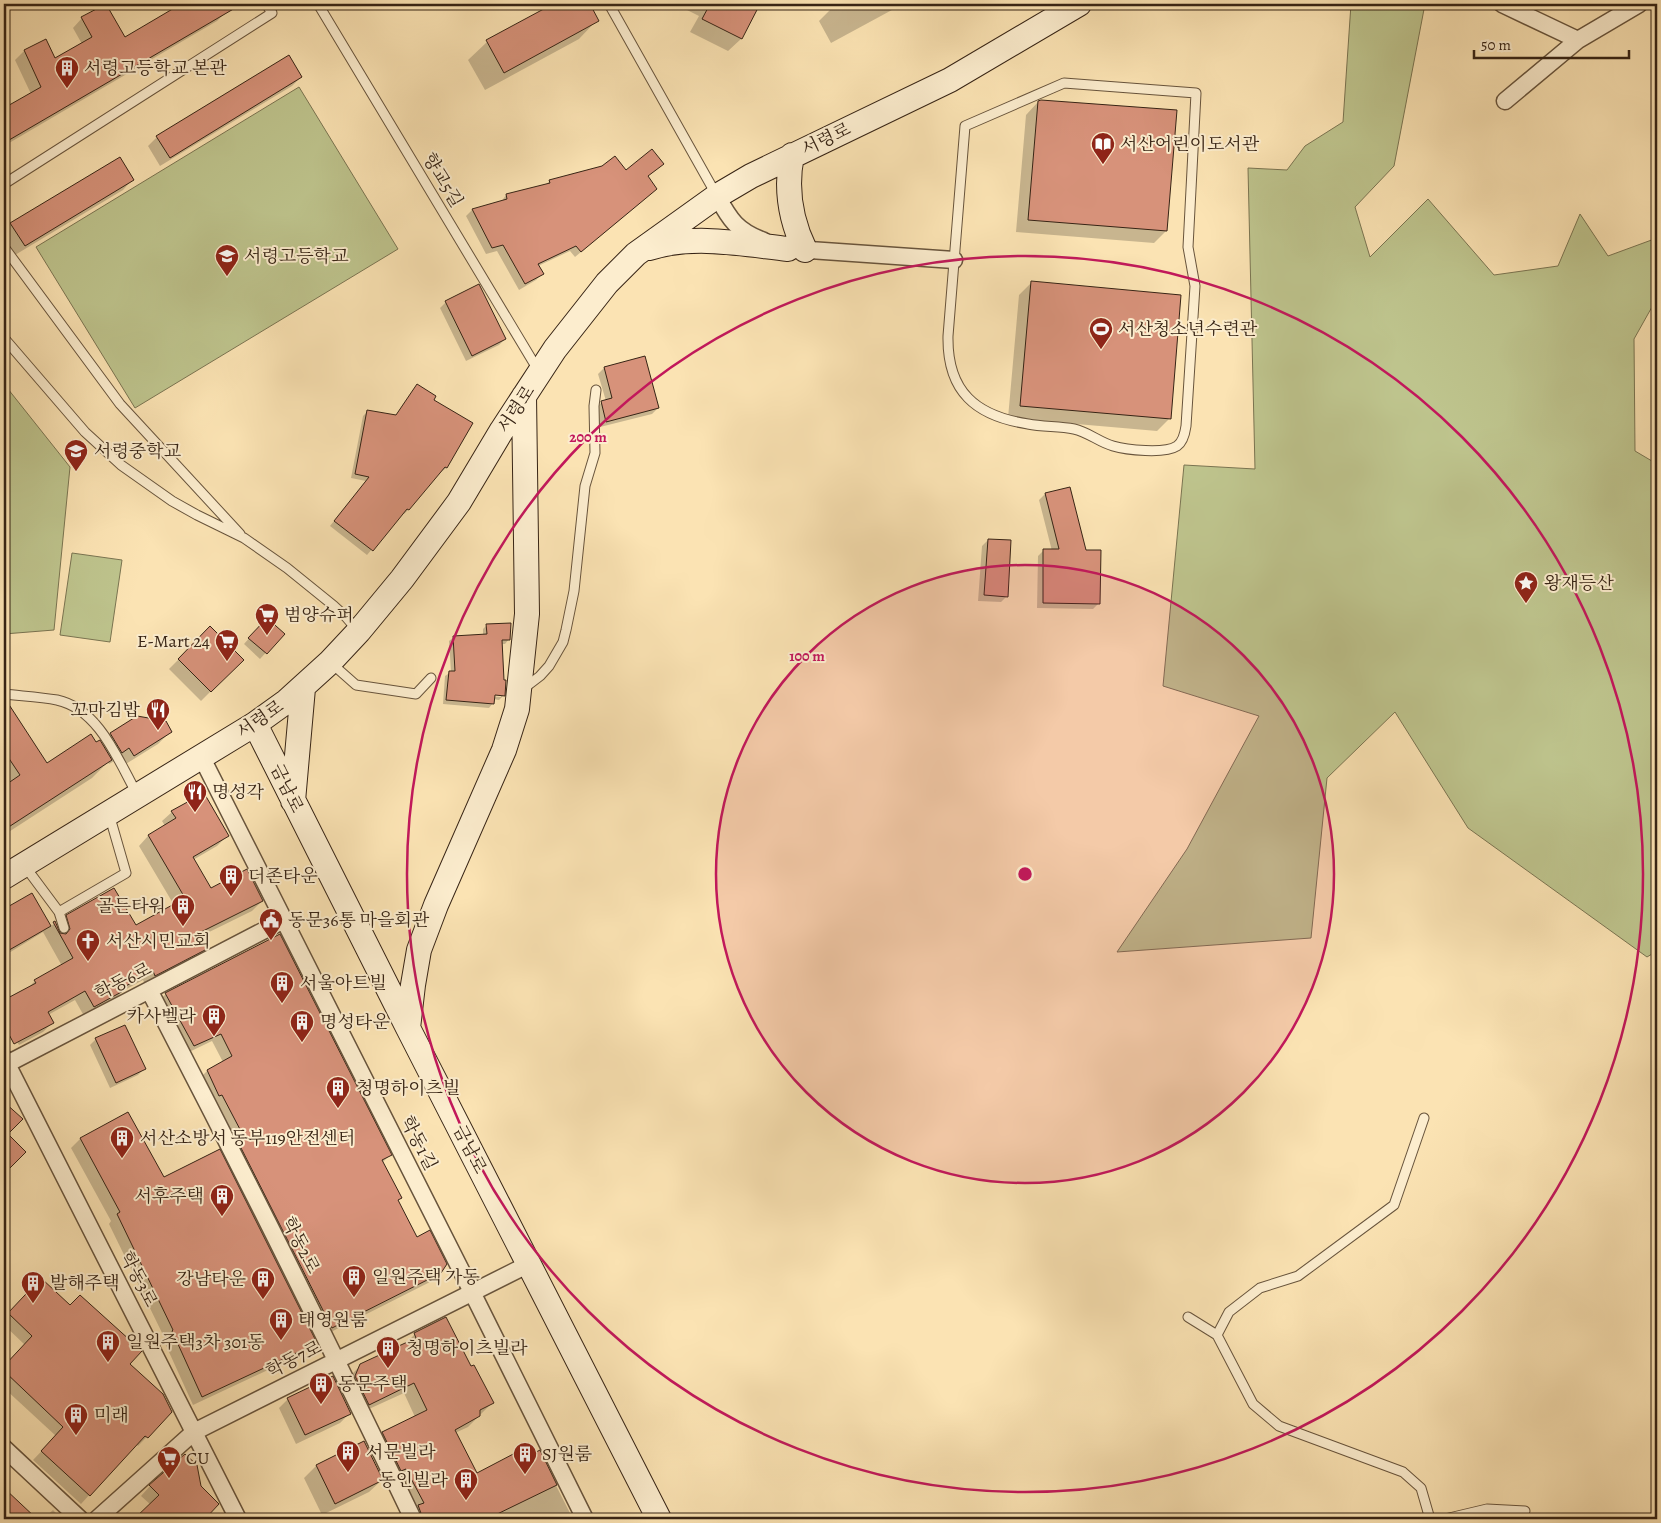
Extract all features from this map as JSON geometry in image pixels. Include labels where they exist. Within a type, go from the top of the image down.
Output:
[{"type":"street","name":"서령로","points":[[4,877],[255,724],[303,688],[330,662],[359,631],[420,556],[459,502],[524,396],[579,317],[606,283],[636,254],[717,196],[792,155],[950,80],[1079,4]]},
{"type":"street","points":[[1502,4],[1578,40]]},
{"type":"street","points":[[1505,102],[1578,40],[1638,4]]},
{"type":"street","points":[[792,155],[789,170],[789,202],[796,232],[796,249]]},
{"type":"street","points":[[717,196],[728,216],[745,233],[796,249]]},
{"type":"street","points":[[636,254],[656,246],[688,242],[954,260]]},
{"type":"street","points":[[408,1028],[419,950],[436,905],[504,750],[515,716],[526,614],[524,396]]},
{"type":"street","points":[[293,801],[303,688]]},
{"type":"street","name":"금남로","points":[[255,724],[658,1519]]},
{"type":"street","name":"학동1길","points":[[202,758],[585,1519]]},
{"type":"street","name":"학동6로","points":[[7,1070],[150,990],[284,920]]},
{"type":"street","name":"학동2로","points":[[150,990],[337,1360],[413,1519]]},
{"type":"street","name":"학동3로","points":[[7,1070],[238,1519]]},
{"type":"street","name":"학동7로","points":[[97,1519],[194,1432],[529,1264]]},
{"type":"street","points":[[4,1448],[80,1519]]},
{"type":"lane","points":[[4,184],[272,13],[266,4]]},
{"type":"lane","name":"향교5길","points":[[318,4],[540,372]]},
{"type":"lane","points":[[609,4],[717,196]]},
{"type":"lane","points":[[1064,83],[1196,93],[1188,247],[1195,286],[1185,430],[1182,440],[1175,447],[1164,450],[1120,448],[1075,429],[1030,425],[1002,419],[987,413],[975,405],[958,383],[949,357],[948,336],[954,260],[965,126],[1064,83]]},
{"type":"lane","points":[[4,247],[120,404],[244,538]]},
{"type":"lane","points":[[4,338],[85,432],[121,466],[197,516],[244,538],[287,568],[334,606],[359,631]]},
{"type":"lane","points":[[519,692],[540,676],[563,642],[574,591],[585,486],[595,453],[596,390]]},
{"type":"lane","points":[[330,662],[356,685],[416,694],[431,678]]},
{"type":"lane","points":[[4,694],[58,700],[81,710],[100,728],[139,796]]},
{"type":"lane","points":[[59,912],[126,873],[109,814]]},
{"type":"lane","points":[[24,865],[59,912],[64,928]]},
{"type":"lane","points":[[1217,1335],[1229,1312],[1260,1288],[1298,1276],[1394,1205],[1424,1118]]},
{"type":"lane","points":[[1188,1317],[1217,1335],[1253,1404],[1279,1426],[1403,1472],[1421,1488],[1430,1519]]},
{"type":"lane","points":[[1445,1519],[1486,1509],[1525,1511]]},
{"type":"green space","points":[[1351,4],[1425,4],[1394,166],[1355,207],[1370,257],[1428,199],[1494,275],[1558,266],[1580,214],[1608,256],[1657,238],[1657,298],[1634,339],[1635,451],[1657,464],[1657,951],[1647,957],[1468,828],[1395,712],[1327,778],[1311,938],[1117,952],[1187,849],[1259,716],[1163,686],[1184,465],[1255,469],[1248,168],[1287,170],[1305,146],[1343,122]]},
{"type":"green space","points":[[299,87],[398,249],[135,408],[36,247]]},
{"type":"green space","points":[[4,389],[8,389],[70,467],[54,630],[4,634]]},
{"type":"green space","points":[[72,553],[122,560],[110,642],[60,635]]},
{"type":"building","name":"서령고등학교 본관","points":[[106,4],[125,37],[181,4],[242,4],[4,143],[4,108],[41,87],[24,50],[46,39],[55,58],[92,37],[81,17]]},
{"type":"building","points":[[553,4],[590,4],[599,21],[504,73],[486,40]]},
{"type":"building","points":[[710,4],[760,4],[742,39],[702,19]]},
{"type":"building","points":[[289,55],[302,77],[170,158],[156,136]]},
{"type":"building","points":[[1038,101],[1177,110],[1167,231],[1028,220]]},
{"type":"building","points":[[652,149],[664,164],[648,176],[657,189],[581,252],[576,246],[538,264],[544,274],[525,284],[503,245],[492,248],[472,209],[507,199],[506,194],[550,183],[549,180],[602,166],[615,156],[626,170]]},
{"type":"building","points":[[120,157],[134,180],[25,246],[10,223]]},
{"type":"building","name":"서산청소년수련관","points":[[1031,281],[1181,295],[1171,419],[1020,406]]},
{"type":"building","points":[[479,284],[506,339],[472,356],[445,301]]},
{"type":"building","points":[[645,356],[659,408],[606,422],[601,401],[612,398],[604,367]]},
{"type":"building","points":[[417,384],[436,396],[434,400],[473,423],[447,468],[445,467],[409,510],[407,509],[373,551],[334,521],[369,477],[355,474],[367,410],[396,415]]},
{"type":"building","points":[[1070,487],[1086,550],[1101,550],[1100,604],[1043,603],[1043,549],[1059,549],[1045,493]]},
{"type":"building","points":[[988,539],[1011,540],[1008,597],[984,595]]},
{"type":"building","name":"범양슈퍼","points":[[267,618],[285,634],[267,654],[248,638]]},
{"type":"building","points":[[511,623],[510,640],[502,640],[504,680],[506,680],[505,696],[495,695],[494,704],[446,700],[449,671],[455,671],[453,636],[487,634],[486,624]]},
{"type":"building","points":[[210,626],[244,660],[211,692],[178,659]]},
{"type":"building","points":[[4,700],[6,700],[47,763],[91,734],[96,742],[100,740],[112,760],[4,830],[4,786],[20,775],[4,751]]},
{"type":"building","points":[[137,716],[166,721],[172,732],[134,756],[129,748],[122,753],[110,733]]},
{"type":"building","points":[[204,793],[229,836],[193,857],[211,888],[247,869],[263,901],[199,933],[207,949],[155,976],[153,971],[124,987],[125,990],[94,1007],[85,991],[48,1012],[54,1023],[14,1044],[4,1025],[4,1000],[36,983],[34,980],[73,958],[53,922],[55,921],[60,933],[66,934],[70,929],[66,915],[114,888],[136,925],[185,898],[148,835],[176,818],[171,811]]},
{"type":"building","points":[[32,893],[51,926],[4,953],[4,909]]},
{"type":"building","points":[[280,934],[392,1155],[382,1160],[402,1198],[398,1200],[417,1237],[430,1230],[447,1264],[441,1273],[332,1328],[237,1140],[244,1137],[222,1095],[219,1096],[207,1070],[232,1056],[221,1034],[194,1046],[165,993]]},
{"type":"building","points":[[125,1025],[146,1069],[116,1083],[95,1038]]},
{"type":"building","points":[[4,1102],[23,1119],[8,1134],[26,1152],[4,1174]]},
{"type":"building","points":[[128,1112],[164,1177],[220,1149],[315,1339],[307,1343],[309,1347],[202,1397],[173,1330],[117,1214],[120,1212],[80,1138]]},
{"type":"building","points":[[41,1278],[70,1305],[80,1295],[142,1351],[130,1364],[163,1394],[172,1412],[148,1438],[145,1436],[90,1496],[41,1451],[63,1427],[4,1371],[4,1366],[32,1336],[8,1313]]},
{"type":"building","points":[[446,1317],[471,1366],[474,1365],[494,1403],[480,1410],[480,1416],[455,1430],[477,1473],[519,1451],[523,1459],[540,1450],[557,1485],[487,1519],[423,1519],[418,1505],[424,1503],[406,1469],[401,1471],[382,1432],[427,1410],[414,1383],[369,1405],[355,1376],[360,1364],[416,1338],[414,1333]]},
{"type":"building","name":"동문주택","points":[[333,1376],[351,1414],[305,1435],[287,1398]]},
{"type":"building","name":"서문빌라","points":[[364,1441],[383,1480],[335,1504],[316,1465]]},
{"type":"building","points":[[185,1454],[197,1465],[201,1486],[219,1504],[205,1519],[134,1519],[159,1495],[149,1485]]},
{"type":"building","points":[[4,1488],[37,1519],[4,1519]]},
{"type":"place","name":"서령고등학교 본관","points":[[67,89]]},
{"type":"place","name":"서산어린이도서관","points":[[1103,165]]},
{"type":"place","name":"서령고등학교","points":[[227,277]]},
{"type":"place","name":"서산청소년수련관","points":[[1101,350]]},
{"type":"place","name":"서령중학교","points":[[76,472]]},
{"type":"place","name":"왕재등산","points":[[1526,604]]},
{"type":"place","name":"범양슈퍼","points":[[267,636]]},
{"type":"place","name":"E-Mart 24","points":[[227,662]]},
{"type":"place","name":"꼬마김밥","points":[[158,731]]},
{"type":"place","name":"명성각","points":[[195,813]]},
{"type":"place","name":"더존타운","points":[[231,897]]},
{"type":"place","name":"골든타워","points":[[183,927]]},
{"type":"place","name":"동문36통 마을회관","points":[[271,941]]},
{"type":"place","name":"서산시민교회","points":[[88,962]]},
{"type":"place","name":"서울아트빌","points":[[282,1004]]},
{"type":"place","name":"카사벨라","points":[[214,1037]]},
{"type":"place","name":"명성타운","points":[[302,1043]]},
{"type":"place","name":"청명하이츠빌","points":[[338,1109]]},
{"type":"place","name":"서산소방서 동부119안전센터","points":[[122,1159]]},
{"type":"place","name":"서후주택","points":[[222,1217]]},
{"type":"place","name":"일원주택 가동","points":[[354,1298]]},
{"type":"place","name":"강남타운","points":[[263,1300]]},
{"type":"place","name":"발해주택","points":[[33,1304]]},
{"type":"place","name":"태영원룸","points":[[281,1341]]},
{"type":"place","name":"일원주택3차 301동","points":[[108,1363]]},
{"type":"place","name":"청명하이츠빌라","points":[[388,1369]]},
{"type":"place","name":"동문주택","points":[[321,1405]]},
{"type":"place","name":"미래","points":[[76,1436]]},
{"type":"place","name":"서문빌라","points":[[348,1473]]},
{"type":"place","name":"SJ원룸","points":[[525,1475]]},
{"type":"place","name":"CU","points":[[169,1479]]},
{"type":"place","name":"동인빌라","points":[[466,1501]]}]
